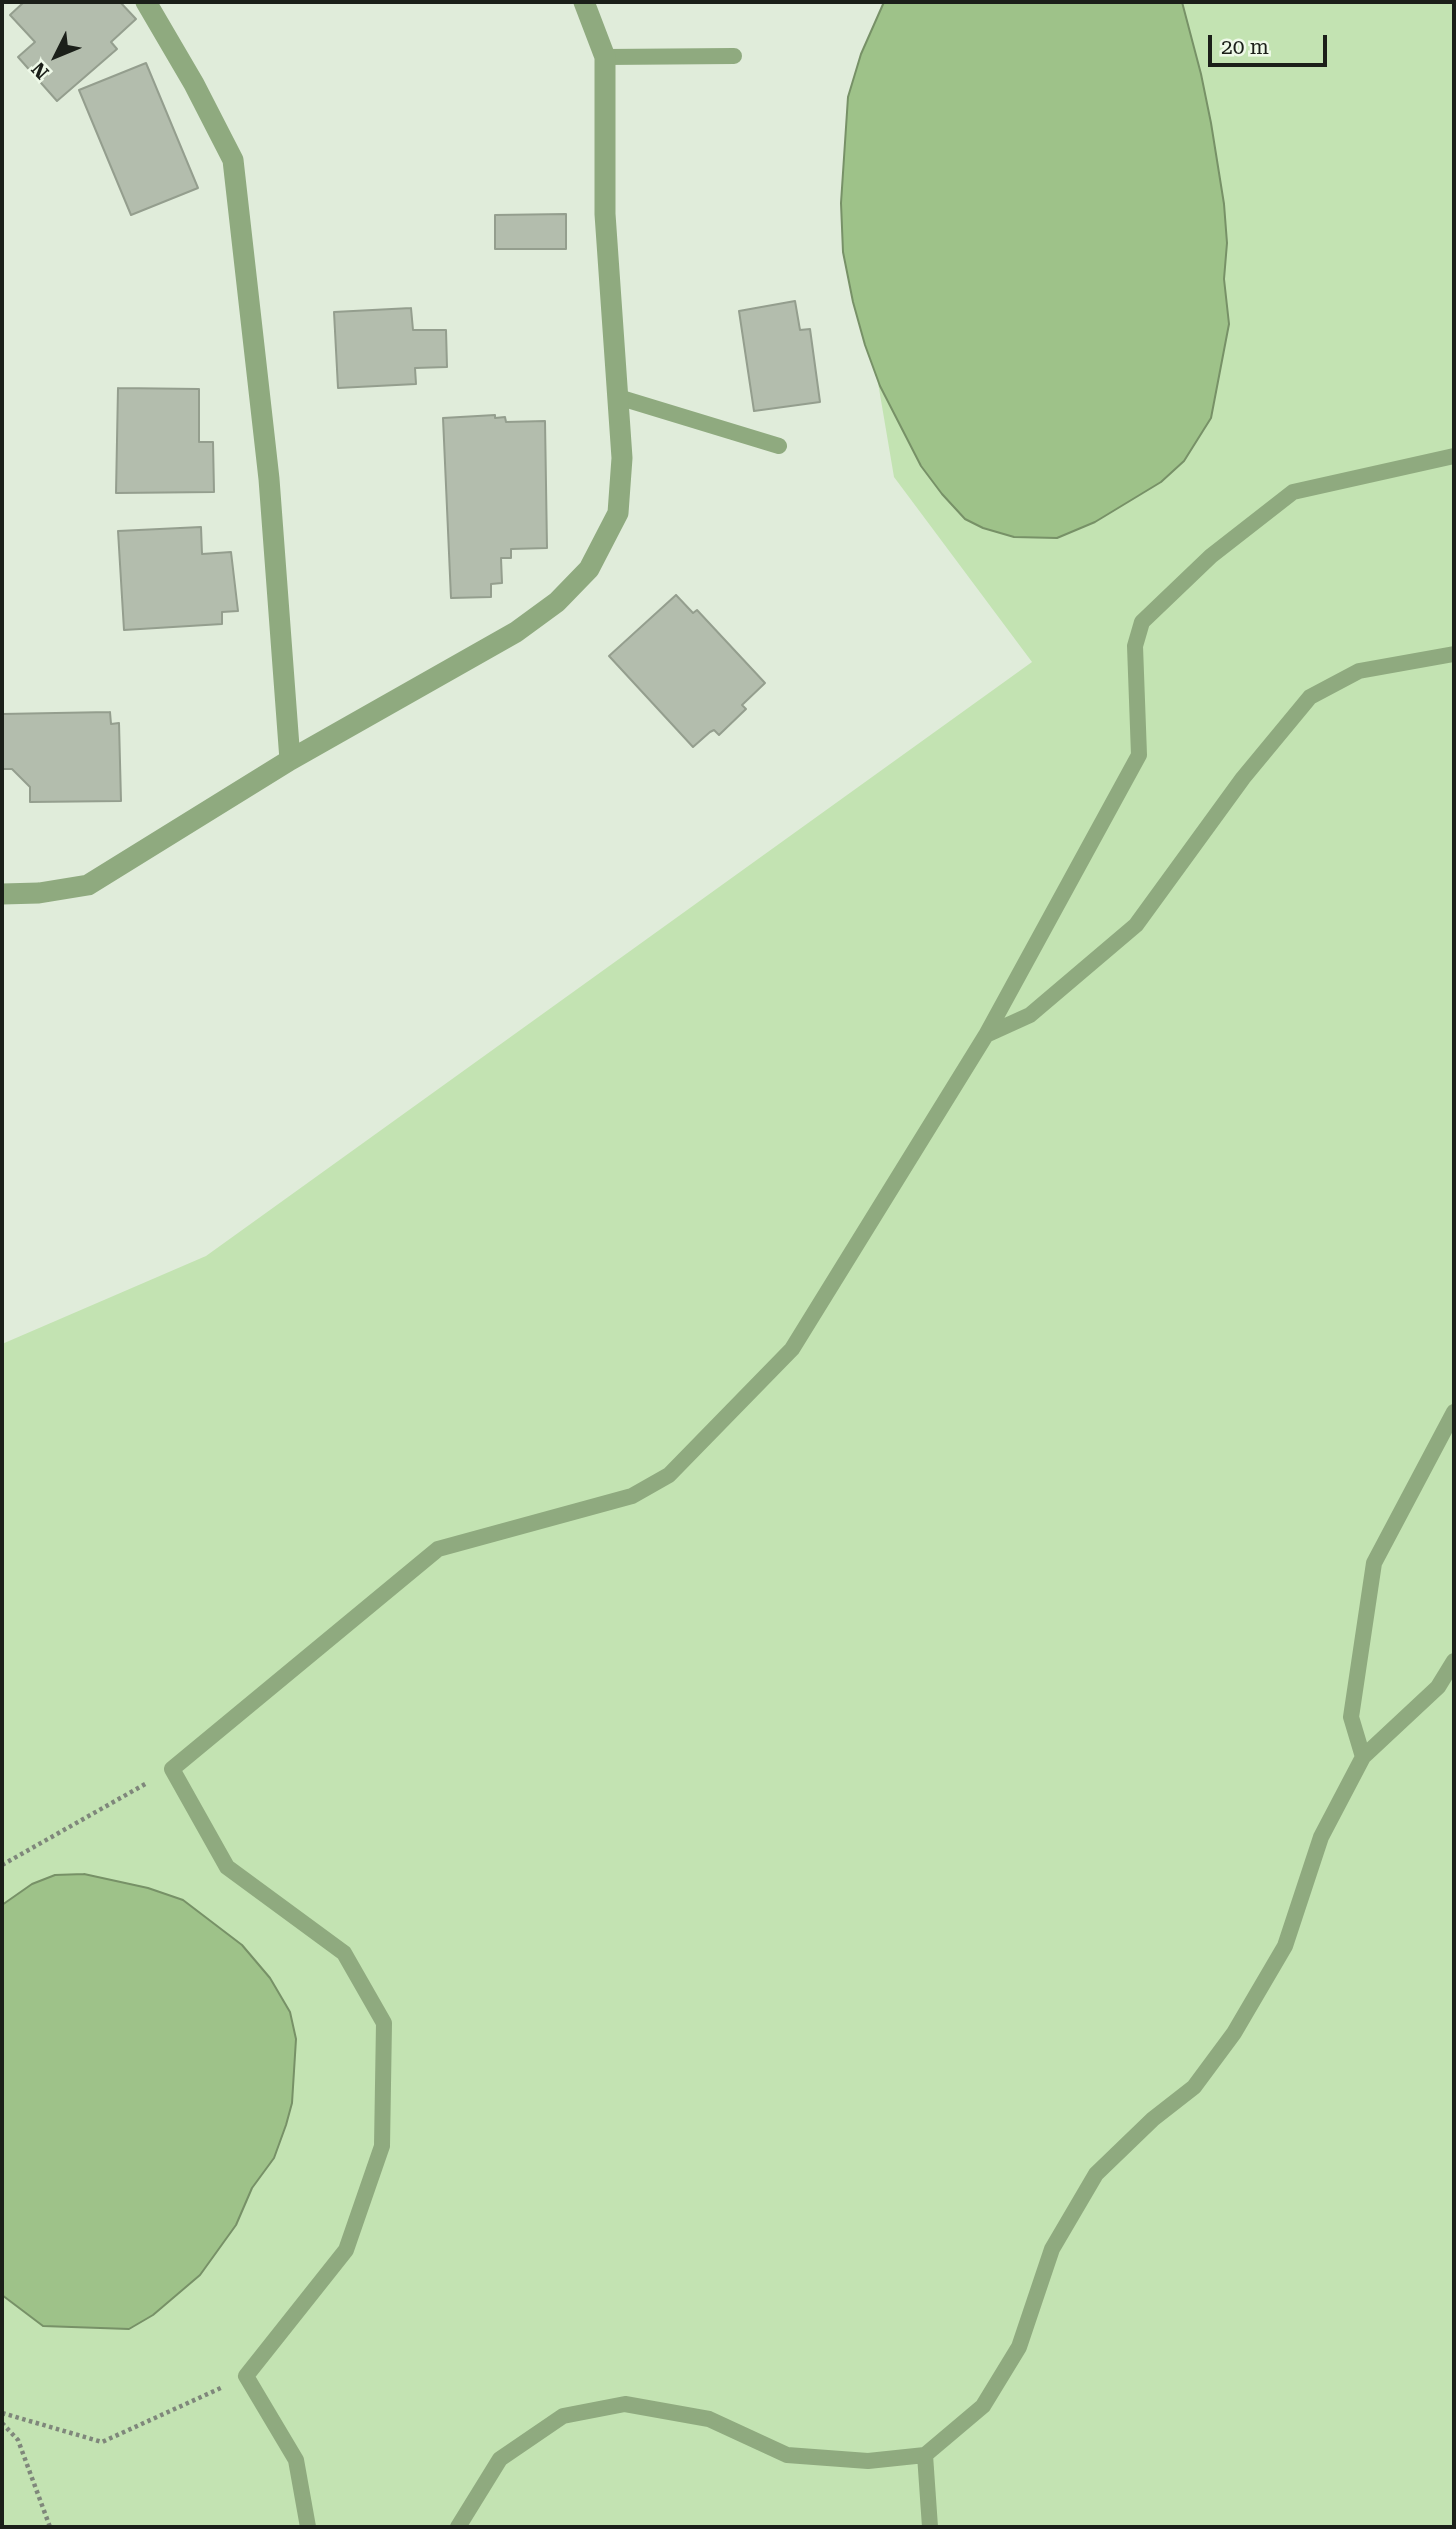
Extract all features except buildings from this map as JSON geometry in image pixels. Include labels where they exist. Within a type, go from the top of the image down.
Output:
[{"type":"street","points":[[146,2],[194,84],[233,160],[269,480],[290,760]]},
{"type":"street","points":[[2,894],[39,893],[88,885],[290,760],[516,632],[557,602],[589,569],[618,513],[622,458],[605,214],[605,57],[584,2]]},
{"type":"lane","points":[[605,57],[734,56]]},
{"type":"lane","points":[[618,397],[779,446]]},
{"type":"lane","points":[[308,2527],[296,2460],[246,2376],[346,2250],[382,2146],[384,2023],[344,1953],[227,1867],[172,1769],[438,1549],[632,1496],[669,1475],[792,1349],[986,1035],[1139,755],[1135,646],[1142,622],[1211,556],[1293,492],[1454,456]]},
{"type":"lane","points":[[986,1035],[1030,1014],[1136,925],[1243,778],[1310,697],[1359,671],[1454,654]]},
{"type":"lane","points":[[1363,1757],[1351,1717],[1374,1563],[1454,1412]]},
{"type":"lane","points":[[458,2527],[500,2459],[563,2416],[625,2404],[709,2419],[787,2455],[869,2461],[925,2455],[983,2406],[1019,2347],[1052,2249],[1096,2174],[1153,2119],[1194,2087],[1234,2034],[1285,1946],[1321,1837],[1363,1757],[1438,1687],[1454,1661]]},
{"type":"lane","points":[[925,2455],[930,2527]]},
{"type":"path","points":[[2,1865],[172,1769]]},
{"type":"path","points":[[2,2413],[102,2442],[246,2376]]},
{"type":"path","points":[[2,2423],[18,2440],[50,2527]]},
{"type":"shaded area","points":[[884,2],[1182,2],[1211,123],[1224,204],[1227,243],[1224,279],[1229,324],[1211,418],[1184,461],[1161,482],[1095,522],[1057,538],[1014,537],[983,528],[965,519],[921,466],[880,386],[865,345],[843,252],[841,203],[848,97],[861,54]]},
{"type":"shaded area","points":[[903,2],[1454,2],[1454,2527],[2,2527],[2,1344],[206,1256],[1032,662],[894,477],[855,247]]},
{"type":"shaded area","points":[[84,1874],[148,1888],[183,1900],[242,1945],[270,1978],[290,2012],[296,2039],[292,2103],[286,2125],[274,2158],[252,2188],[236,2225],[200,2275],[153,2315],[129,2329],[43,2326],[2,2295],[2,1905],[32,1884],[55,1875]]}]
